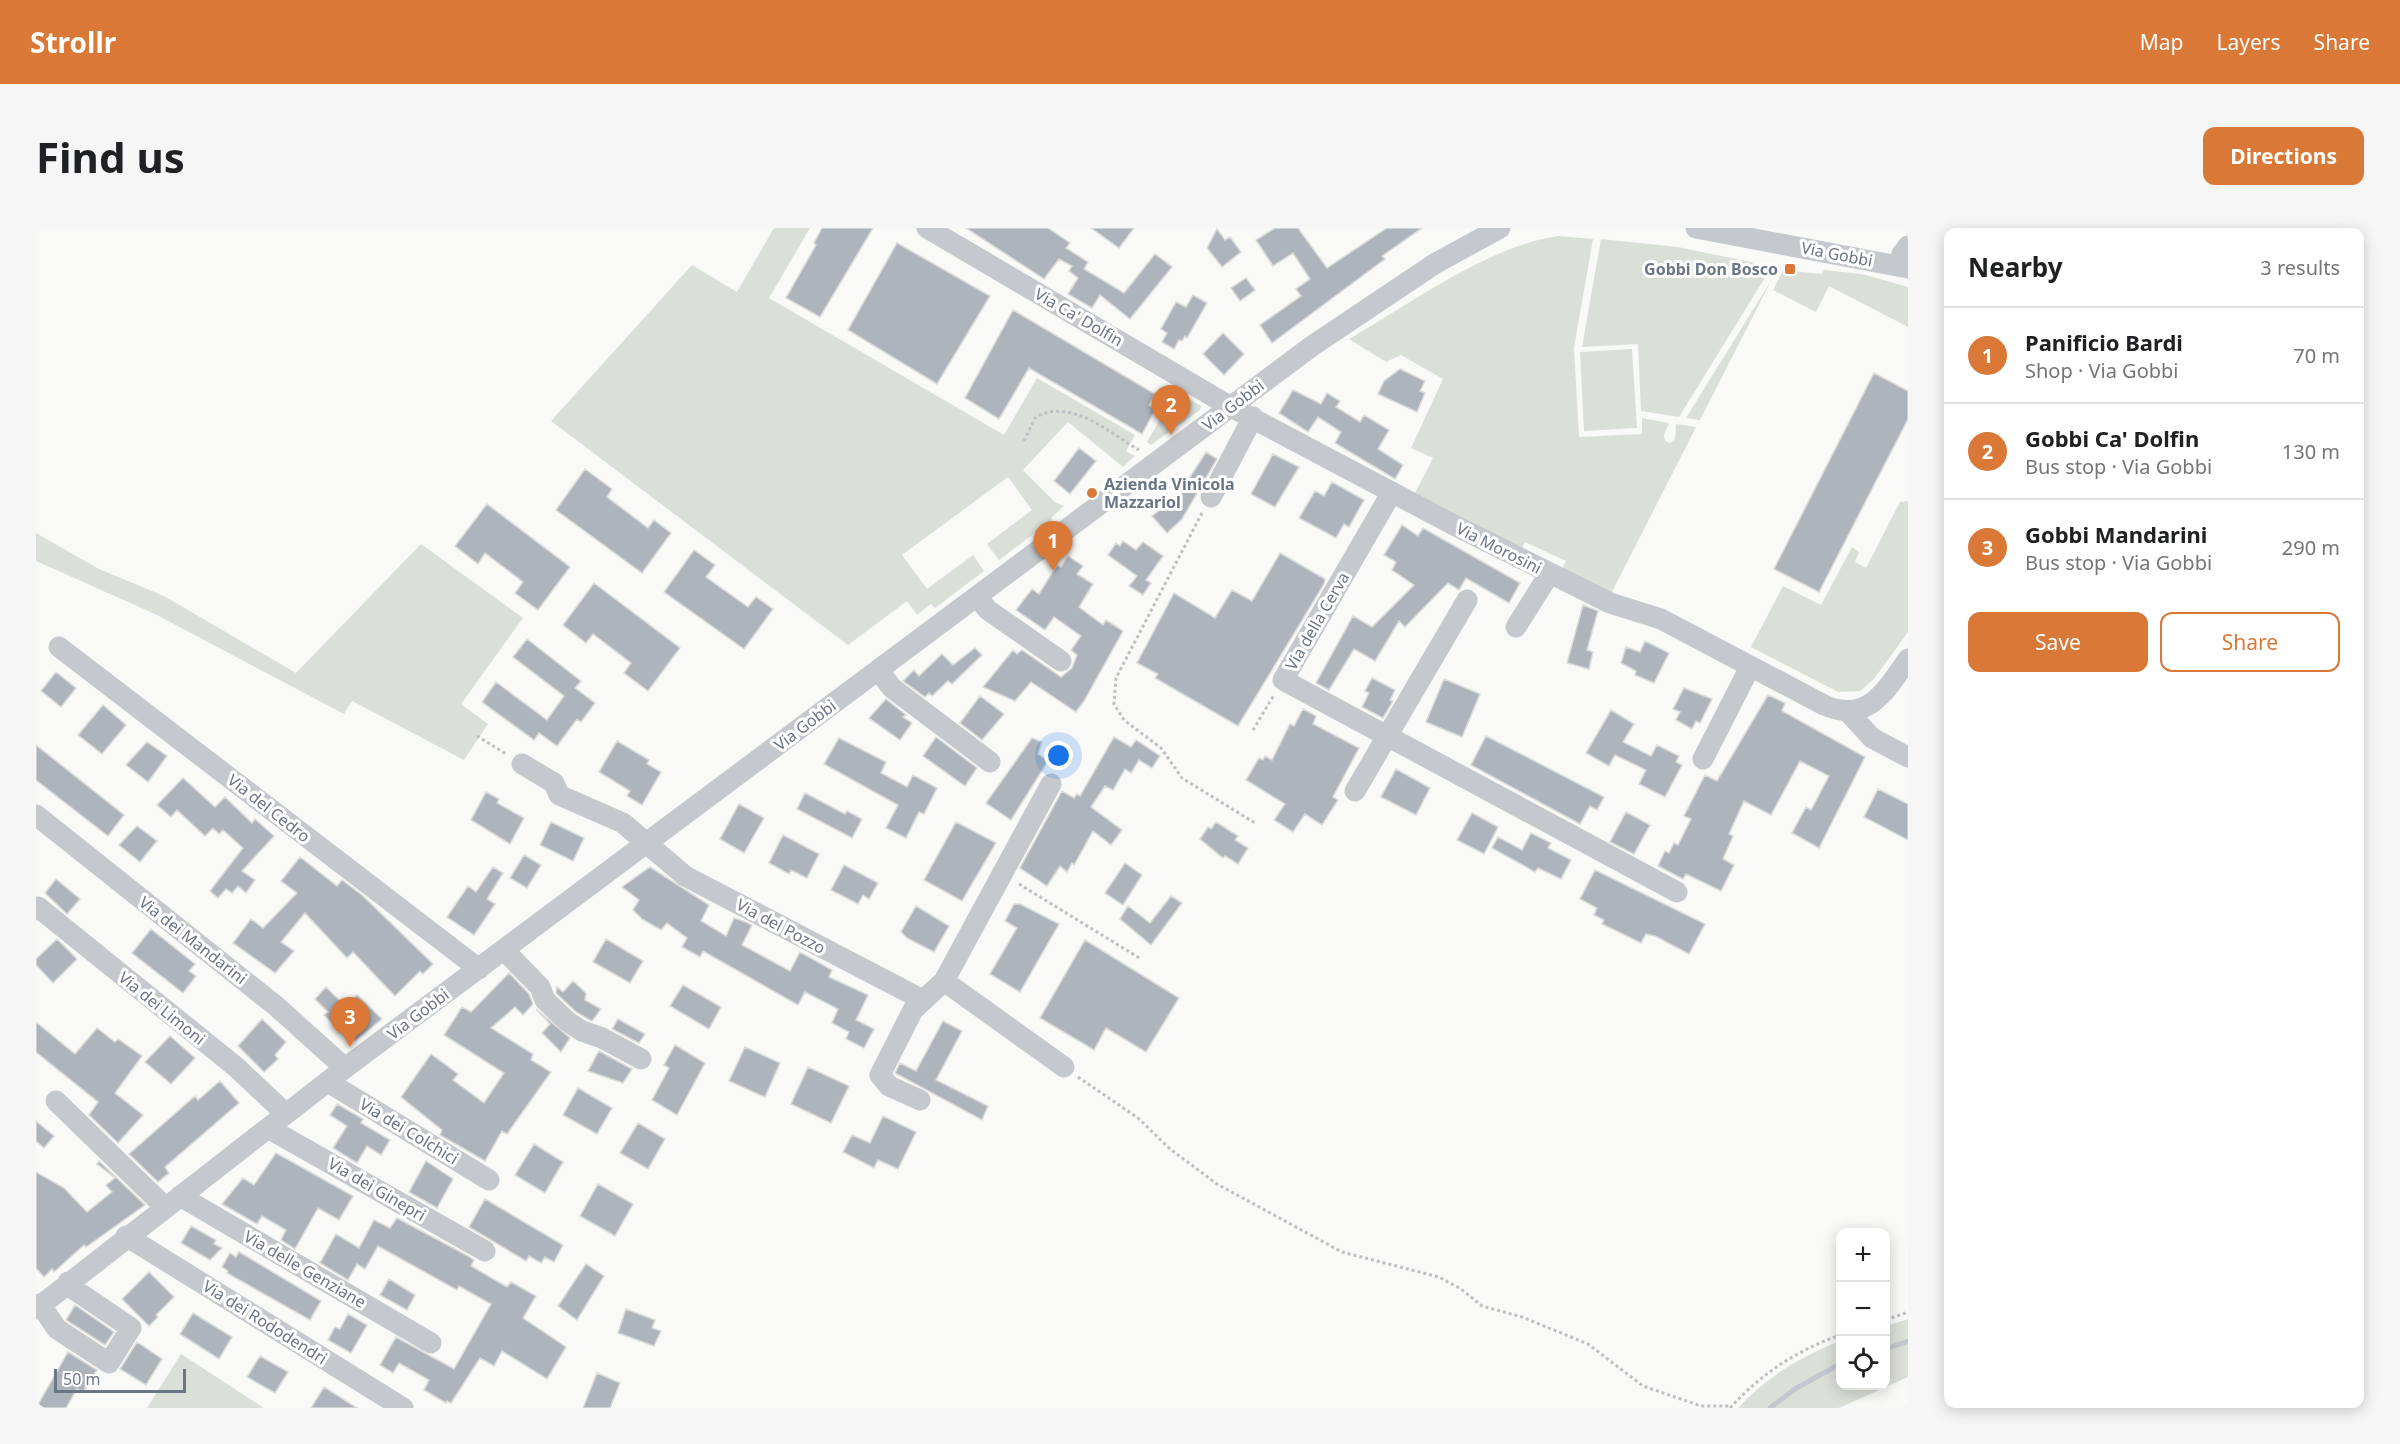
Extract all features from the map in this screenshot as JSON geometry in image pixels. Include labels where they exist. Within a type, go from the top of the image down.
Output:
[{"type":"street","name":"Via Ca' Dolfin","points":[[927,228],[1231,407]]},
{"type":"street","name":"Via Gobbi","points":[[37,1306],[345,1068],[1312,346],[1436,263],[1500,228]]},
{"type":"street","name":"Via Gobbi","points":[[1696,228],[1906,257]]},
{"type":"street","name":"Via Morosini","points":[[1231,407],[1610,603],[1661,620],[1824,705],[1854,712],[1872,738],[1908,758]]},
{"type":"street","points":[[1211,496],[1253,417]]},
{"type":"street","name":"Via della Cerva","points":[[1392,492],[1283,680],[1677,892]]},
{"type":"street","points":[[1516,627],[1550,573]]},
{"type":"street","points":[[977,597],[988,610],[1061,661]]},
{"type":"street","points":[[1354,791],[1467,600]]},
{"type":"street","name":"Via del Cedro","points":[[59,646],[479,969]]},
{"type":"street","points":[[1854,712],[1884,692],[1908,659]]},
{"type":"street","points":[[1703,759],[1750,667]]},
{"type":"street","points":[[878,670],[892,688],[990,762]]},
{"type":"street","points":[[522,764],[554,783],[559,795],[623,823],[645,844]]},
{"type":"street","points":[[920,1100],[889,1086],[880,1075],[914,1010],[944,981],[1051,784]]},
{"type":"street","name":"Via dei Mandarini","points":[[36,815],[276,1006],[345,1068]]},
{"type":"street","name":"Via del Pozzo","points":[[645,844],[685,876],[923,1000]]},
{"type":"street","name":"Via dei Limoni","points":[[36,910],[38,907],[236,1067],[286,1114]]},
{"type":"street","points":[[504,950],[540,987],[545,1000],[568,1022],[640,1059]]},
{"type":"street","points":[[944,981],[1064,1067]]},
{"type":"street","name":"Via dei Colchici","points":[[328,1082],[489,1180]]},
{"type":"street","points":[[56,1101],[172,1201]]},
{"type":"street","name":"Via dei Ginepri","points":[[268,1128],[485,1251]]},
{"type":"street","name":"Via delle Genziane","points":[[172,1201],[430,1343]]},
{"type":"street","name":"Via dei Rododendri","points":[[126,1236],[403,1408]]},
{"type":"street","points":[[37,1306],[57,1329],[110,1363],[131,1328],[75,1290],[68,1281]]},
{"type":"path","points":[[1024,441],[1035,418],[1050,410],[1066,410],[1147,454]]},
{"type":"path","points":[[1211,496],[1116,678],[1114,704],[1124,720],[1161,748],[1182,778],[1255,823]]},
{"type":"path","points":[[1253,730],[1283,680]]},
{"type":"path","points":[[477,736],[522,764]]},
{"type":"path","points":[[1002,873],[1141,959]]},
{"type":"path","points":[[1064,1067],[1138,1119],[1170,1149],[1217,1184],[1342,1252],[1439,1277],[1461,1289],[1482,1306],[1522,1317],[1588,1344],[1643,1386],[1701,1406],[1731,1407],[1779,1363],[1815,1344],[1837,1336]]},
{"type":"path","points":[[1890,1319],[1908,1312]]},
{"type":"shaded area","points":[[774,228],[810,228],[769,298],[1004,435],[1037,378],[1135,435],[1126,451],[1135,456],[1123,467],[1068,422],[1023,470],[1055,502],[1064,506],[1051,518],[1052,520],[999,560],[987,544],[1032,510],[1008,477],[902,555],[927,589],[973,555],[984,571],[935,608],[931,604],[917,615],[907,601],[848,645],[551,421],[692,265],[737,292]]},
{"type":"shaded area","points":[[1558,236],[1593,239],[1574,348],[1579,437],[1642,434],[1642,418],[1669,423],[1664,435],[1665,441],[1670,443],[1675,439],[1676,424],[1696,427],[1611,594],[1562,569],[1566,561],[1525,542],[1521,549],[1414,495],[1433,458],[1411,448],[1443,379],[1401,355],[1386,362],[1349,339],[1477,264],[1504,251]]},
{"type":"shaded area","points":[[1601,239],[1678,247],[1760,264],[1766,276],[1679,417],[1641,411],[1638,344],[1582,347]]},
{"type":"shaded area","points":[[1783,270],[1822,274],[1824,270],[1862,274],[1908,287],[1908,327],[1829,286],[1816,312],[1773,290]]},
{"type":"shaded area","points":[[1772,279],[1700,420],[1686,418]]},
{"type":"shaded area","points":[[1632,349],[1637,428],[1584,431],[1580,352]]},
{"type":"shaded area","points":[[1176,391],[1201,406],[1200,410],[1151,445],[1147,442]]},
{"type":"shaded area","points":[[1908,501],[1908,632],[1874,679],[1860,691],[1838,692],[1751,647],[1783,586],[1821,605],[1852,547],[1859,552],[1855,562],[1866,568],[1900,502]]},
{"type":"shaded area","points":[[36,533],[99,569],[164,596],[296,673],[421,544],[523,618],[461,704],[488,724],[464,760],[352,701],[344,714],[155,614],[36,561]]},
{"type":"shaded area","points":[[1908,1319],[1908,1377],[1890,1385],[1890,1336],[1890,1325]]},
{"type":"shaded area","points":[[1836,1343],[1836,1390],[1879,1390],[1839,1408],[1738,1408],[1785,1368]]},
{"type":"shaded area","points":[[181,1354],[264,1408],[147,1408]]},
{"type":"building","points":[[822,228],[873,228],[820,317],[786,298],[816,245],[814,243]]},
{"type":"building","points":[[966,228],[1048,228],[1070,243],[1066,248],[1088,262],[1084,269],[1124,293],[1155,254],[1172,267],[1130,319],[1100,295],[1092,308],[1068,294],[1078,278],[1069,271],[1072,266],[1059,259],[1044,279]]},
{"type":"building","points":[[1091,228],[1134,228],[1119,248]]},
{"type":"building","points":[[1275,228],[1298,228],[1327,268],[1387,228],[1422,228],[1382,256],[1385,259],[1272,343],[1260,325],[1301,296],[1296,289],[1310,279],[1293,253],[1273,266],[1256,240]]},
{"type":"building","points":[[1217,229],[1225,240],[1230,237],[1241,252],[1222,267],[1207,248]]},
{"type":"building","points":[[897,243],[990,296],[937,384],[848,330]]},
{"type":"building","points":[[1246,278],[1255,290],[1240,301],[1231,288]]},
{"type":"building","points":[[1193,295],[1207,303],[1187,338],[1185,336],[1182,341],[1179,340],[1174,349],[1162,342],[1167,333],[1161,329],[1176,302],[1186,307]]},
{"type":"building","points":[[1013,310],[1155,394],[1149,405],[1155,410],[1142,434],[1029,368],[999,419],[965,398]]},
{"type":"building","points":[[1223,333],[1244,354],[1224,375],[1203,354]]},
{"type":"building","points":[[1400,369],[1425,381],[1420,391],[1425,393],[1417,412],[1378,394],[1384,381]]},
{"type":"building","points":[[1874,373],[1908,391],[1908,419],[1819,592],[1774,569]]},
{"type":"building","points":[[1293,390],[1321,404],[1327,393],[1340,401],[1336,407],[1360,422],[1364,415],[1389,430],[1378,449],[1403,465],[1395,479],[1335,443],[1341,432],[1318,417],[1308,432],[1279,413]]},
{"type":"building","points":[[1079,448],[1096,461],[1070,494],[1054,481]]},
{"type":"building","points":[[1206,452],[1217,459],[1182,519],[1167,533],[1152,516],[1189,487],[1185,485]]},
{"type":"building","points":[[1273,454],[1299,467],[1275,507],[1251,494]]},
{"type":"building","points":[[585,469],[612,489],[607,497],[648,528],[654,520],[671,533],[642,573],[556,510]]},
{"type":"building","points":[[1332,482],[1364,500],[1349,527],[1344,524],[1336,538],[1299,518],[1315,491],[1324,496]]},
{"type":"building","points":[[487,504],[570,567],[538,610],[515,593],[523,582],[485,553],[478,564],[455,546]]},
{"type":"building","points":[[1402,525],[1418,536],[1423,528],[1520,583],[1509,603],[1466,578],[1459,590],[1448,583],[1405,627],[1399,621],[1375,661],[1354,649],[1329,690],[1316,683],[1353,616],[1372,627],[1414,585],[1392,570],[1396,562],[1384,555]]},
{"type":"building","points":[[1123,541],[1136,550],[1143,542],[1163,556],[1146,580],[1151,583],[1143,595],[1129,586],[1137,576],[1108,555],[1116,543],[1120,546]]},
{"type":"building","points":[[694,550],[715,565],[706,577],[748,607],[756,597],[773,609],[744,649],[664,592]]},
{"type":"building","points":[[1280,553],[1325,579],[1324,584],[1238,726],[1155,678],[1158,674],[1137,663],[1174,593],[1215,618],[1232,590],[1252,601]]},
{"type":"building","points":[[1068,556],[1083,566],[1077,574],[1093,584],[1079,607],[1103,625],[1106,620],[1123,631],[1076,712],[1031,682],[1015,701],[983,687],[1013,650],[1017,654],[1022,650],[1061,677],[1072,668],[1077,655],[1071,650],[1081,636],[1054,617],[1045,630],[1016,610],[1032,589],[1039,594],[1057,565],[1061,567]]},
{"type":"building","points":[[594,583],[680,648],[648,691],[624,673],[631,663],[593,634],[586,643],[563,625]]},
{"type":"building","points":[[1583,605],[1598,611],[1587,650],[1593,652],[1589,669],[1567,663]]},
{"type":"building","points":[[527,639],[581,681],[575,688],[595,703],[581,722],[577,719],[557,746],[539,733],[534,740],[482,702],[496,682],[547,720],[564,696],[513,657]]},
{"type":"building","points":[[1645,641],[1669,653],[1654,683],[1635,675],[1636,671],[1621,663],[1626,647],[1640,652]]},
{"type":"building","points":[[975,648],[982,655],[952,684],[948,681],[932,696],[929,693],[925,697],[903,681],[914,670],[919,676],[942,654],[953,665]]},
{"type":"building","points":[[56,672],[76,688],[61,707],[41,691]]},
{"type":"building","points":[[1372,678],[1395,690],[1390,700],[1393,701],[1383,718],[1362,707],[1369,693],[1365,691]]},
{"type":"building","points":[[1444,679],[1480,694],[1462,737],[1426,722]]},
{"type":"building","points":[[1684,688],[1712,699],[1700,723],[1696,721],[1692,729],[1676,720],[1680,712],[1673,709]]},
{"type":"building","points":[[1768,695],[1785,703],[1782,711],[1865,757],[1819,848],[1792,833],[1806,807],[1811,810],[1829,776],[1800,761],[1771,815],[1744,801],[1729,834],[1733,836],[1723,859],[1734,865],[1721,891],[1686,874],[1683,879],[1658,866],[1665,851],[1669,853],[1674,843],[1678,845],[1691,819],[1684,816],[1705,775],[1717,781]]},
{"type":"building","points":[[980,696],[1004,714],[982,740],[960,723]]},
{"type":"building","points":[[886,699],[906,715],[903,717],[912,723],[900,740],[869,718]]},
{"type":"building","points":[[103,705],[126,725],[102,754],[78,735]]},
{"type":"building","points":[[1303,709],[1316,716],[1313,724],[1359,748],[1333,797],[1338,800],[1322,825],[1305,814],[1293,832],[1274,820],[1285,804],[1246,780],[1259,758],[1263,760],[1265,756],[1272,760],[1290,724],[1294,726]]},
{"type":"building","points":[[1611,710],[1634,724],[1623,742],[1651,756],[1657,745],[1679,756],[1676,762],[1682,765],[1665,797],[1639,784],[1646,770],[1615,755],[1609,766],[1586,753]]},
{"type":"building","points":[[1486,736],[1604,797],[1597,810],[1590,806],[1580,824],[1471,765]]},
{"type":"building","points":[[936,737],[977,768],[965,786],[923,756]]},
{"type":"building","points":[[1114,737],[1131,747],[1136,740],[1160,756],[1152,768],[1139,760],[1131,773],[1125,769],[1113,790],[1105,786],[1091,807],[1122,830],[1111,845],[1093,831],[1074,865],[1072,863],[1067,872],[1060,866],[1047,886],[1020,868],[1062,791],[1074,798],[1077,794],[1080,796]]},
{"type":"building","points":[[839,738],[886,762],[881,773],[907,787],[913,775],[937,788],[924,814],[919,812],[906,838],[886,828],[898,805],[824,764]]},
{"type":"building","points":[[1032,738],[1042,742],[1038,754],[1048,761],[1011,820],[986,803]]},
{"type":"building","points":[[617,741],[649,760],[647,764],[661,772],[642,805],[627,796],[630,791],[599,772]]},
{"type":"building","points":[[147,742],[167,756],[148,782],[126,765]]},
{"type":"building","points":[[36,745],[124,815],[108,836],[36,780]]},
{"type":"building","points":[[1396,769],[1430,788],[1416,815],[1381,797]]},
{"type":"building","points":[[183,778],[215,807],[225,797],[252,823],[255,819],[274,836],[242,871],[255,880],[246,893],[238,886],[232,893],[226,889],[218,898],[210,891],[243,848],[223,830],[219,834],[213,828],[205,836],[177,810],[171,817],[157,805]]},
{"type":"building","points":[[1878,789],[1908,804],[1908,840],[1864,817]]},
{"type":"building","points":[[486,792],[499,799],[497,803],[524,818],[510,844],[471,820]]},
{"type":"building","points":[[805,793],[845,814],[847,811],[862,819],[852,838],[797,809]]},
{"type":"building","points":[[739,804],[764,818],[744,853],[720,839]]},
{"type":"building","points":[[1626,812],[1650,825],[1634,854],[1610,842]]},
{"type":"building","points":[[1472,813],[1498,827],[1484,854],[1457,840]]},
{"type":"building","points":[[551,822],[584,838],[573,861],[540,845]]},
{"type":"building","points":[[956,822],[996,843],[962,901],[924,880]]},
{"type":"building","points":[[1216,822],[1238,836],[1235,840],[1248,848],[1238,864],[1225,856],[1223,858],[1200,839],[1208,827],[1211,829]]},
{"type":"building","points":[[137,826],[157,841],[140,862],[119,845]]},
{"type":"building","points":[[1531,833],[1551,843],[1548,848],[1571,860],[1561,879],[1538,868],[1535,872],[1492,848],[1498,837],[1522,850]]},
{"type":"building","points":[[783,835],[819,854],[807,878],[791,870],[789,874],[769,863]]},
{"type":"building","points":[[524,855],[541,865],[527,888],[510,878]]},
{"type":"building","points":[[300,857],[337,886],[342,880],[362,895],[433,964],[423,974],[420,971],[395,996],[353,952],[347,958],[305,913],[281,942],[294,951],[275,973],[233,943],[251,919],[263,928],[297,893],[281,881]]},
{"type":"building","points":[[1125,863],[1142,875],[1123,905],[1105,893]]},
{"type":"building","points":[[844,865],[878,883],[869,899],[863,895],[858,904],[831,890]]},
{"type":"building","points":[[493,867],[503,873],[487,899],[495,904],[474,935],[447,917],[468,886],[476,892]]},
{"type":"building","points":[[650,867],[709,905],[701,921],[726,936],[734,918],[743,921],[752,925],[742,945],[790,971],[800,952],[832,970],[829,977],[868,995],[856,1020],[874,1029],[864,1048],[846,1039],[849,1032],[832,1023],[838,1009],[805,992],[798,1005],[703,951],[700,957],[682,947],[687,938],[667,923],[661,930],[642,919],[633,910],[639,900],[622,887]]},
{"type":"building","points":[[1595,870],[1705,924],[1689,954],[1655,936],[1646,934],[1641,943],[1602,924],[1604,920],[1594,915],[1597,908],[1580,899]]},
{"type":"building","points":[[56,879],[80,899],[67,914],[45,893]]},
{"type":"building","points":[[1171,896],[1182,903],[1151,945],[1120,919],[1128,906],[1150,923]]},
{"type":"building","points":[[1014,904],[1020,904],[1059,924],[1020,992],[990,974],[1017,928],[1005,921]]},
{"type":"building","points":[[916,906],[949,926],[934,952],[907,938],[901,932]]},
{"type":"building","points":[[151,929],[195,964],[189,971],[196,976],[183,993],[132,953]]},
{"type":"building","points":[[57,939],[77,959],[53,983],[36,965],[36,959]]},
{"type":"building","points":[[606,939],[643,961],[630,983],[593,962]]},
{"type":"building","points":[[1085,940],[1179,998],[1146,1052],[1106,1028],[1094,1050],[1040,1018]]},
{"type":"building","points":[[509,973],[529,994],[533,1004],[523,1015],[515,1007],[491,1028],[533,1054],[531,1060],[551,1072],[507,1134],[502,1131],[485,1161],[440,1135],[442,1130],[401,1097],[431,1054],[458,1074],[453,1080],[484,1103],[504,1073],[444,1035],[462,1007],[471,1012]]},
{"type":"building","points":[[573,981],[586,993],[585,1000],[601,1009],[592,1021],[576,1012],[556,993],[557,987],[563,992]]},
{"type":"building","points":[[683,985],[721,1007],[709,1029],[670,1006]]},
{"type":"building","points":[[326,987],[345,1006],[357,995],[382,1019],[355,1041],[339,1024],[335,1026],[324,1015],[328,1012],[315,999]]},
{"type":"building","points":[[536,1009],[570,1038],[561,1052],[542,1033],[550,1024]]},
{"type":"building","points":[[262,1019],[286,1042],[275,1055],[278,1059],[264,1072],[238,1046]]},
{"type":"building","points":[[618,1019],[645,1034],[639,1043],[612,1029]]},
{"type":"building","points":[[943,1021],[962,1031],[936,1080],[988,1106],[982,1120],[895,1073],[900,1063],[916,1071]]},
{"type":"building","points":[[36,1022],[75,1054],[97,1028],[115,1042],[118,1039],[142,1056],[115,1093],[143,1115],[118,1143],[89,1115],[98,1102],[36,1052]]},
{"type":"building","points":[[170,1036],[195,1058],[171,1084],[145,1062]]},
{"type":"building","points":[[675,1045],[705,1063],[677,1115],[652,1100],[669,1068],[664,1065]]},
{"type":"building","points":[[745,1047],[780,1063],[765,1097],[729,1081]]},
{"type":"building","points":[[599,1051],[632,1069],[623,1083],[588,1071]]},
{"type":"building","points":[[808,1067],[849,1086],[831,1123],[791,1104]]},
{"type":"building","points":[[220,1081],[239,1103],[165,1167],[169,1173],[158,1182],[129,1154],[195,1096],[198,1100]]},
{"type":"building","points":[[578,1088],[612,1108],[597,1134],[563,1115]]},
{"type":"building","points":[[337,1104],[363,1119],[361,1123],[390,1140],[381,1155],[367,1146],[357,1163],[333,1148],[347,1126],[330,1115]]},
{"type":"building","points":[[883,1116],[916,1132],[898,1169],[878,1160],[874,1168],[843,1152],[852,1135],[870,1143]]},
{"type":"building","points":[[36,1121],[54,1136],[44,1148],[36,1141]]},
{"type":"building","points":[[638,1123],[665,1139],[648,1169],[620,1153]]},
{"type":"building","points":[[534,1144],[563,1162],[545,1193],[515,1175]]},
{"type":"building","points":[[276,1153],[353,1196],[339,1220],[318,1208],[295,1249],[281,1240],[286,1230],[262,1216],[257,1224],[222,1204],[243,1178],[254,1185]]},
{"type":"building","points":[[99,1161],[145,1205],[86,1247],[84,1245],[54,1272],[52,1269],[44,1277],[36,1268],[36,1172],[64,1188],[87,1212],[112,1192],[106,1185],[115,1178],[97,1164]]},
{"type":"building","points":[[426,1161],[453,1179],[437,1208],[409,1192]]},
{"type":"building","points":[[598,1184],[633,1204],[615,1236],[580,1216]]},
{"type":"building","points":[[485,1199],[563,1245],[554,1262],[545,1257],[541,1263],[529,1256],[526,1261],[469,1227]]},
{"type":"building","points":[[397,1218],[468,1256],[474,1260],[471,1266],[507,1287],[511,1282],[536,1296],[523,1318],[566,1347],[547,1379],[502,1351],[494,1366],[480,1358],[451,1403],[447,1401],[446,1403],[424,1390],[429,1380],[399,1363],[393,1373],[380,1365],[396,1337],[454,1369],[491,1304],[459,1286],[457,1290],[378,1246],[365,1269],[357,1264],[348,1280],[320,1263],[336,1234],[359,1248],[374,1220],[390,1228]]},
{"type":"building","points":[[191,1226],[216,1240],[214,1244],[222,1248],[210,1260],[181,1243]]},
{"type":"building","points":[[239,1252],[321,1301],[310,1320],[227,1273],[228,1271],[222,1267],[230,1253],[236,1257]]},
{"type":"building","points":[[586,1264],[604,1276],[577,1320],[558,1306]]},
{"type":"building","points":[[149,1272],[174,1297],[156,1315],[158,1317],[149,1326],[122,1299]]},
{"type":"building","points":[[389,1279],[415,1295],[407,1310],[380,1295]]},
{"type":"building","points":[[75,1305],[114,1332],[105,1345],[66,1320]]},
{"type":"building","points":[[626,1309],[655,1320],[652,1328],[661,1331],[654,1346],[618,1333]]},
{"type":"building","points":[[193,1313],[232,1337],[219,1359],[180,1334]]},
{"type":"building","points":[[348,1314],[367,1325],[351,1353],[328,1340],[335,1327],[340,1329]]},
{"type":"building","points":[[137,1342],[162,1359],[146,1385],[120,1369]]},
{"type":"building","points":[[68,1352],[97,1370],[83,1392],[77,1389],[66,1408],[36,1408]]},
{"type":"building","points":[[260,1356],[288,1372],[275,1393],[247,1377]]},
{"type":"building","points":[[597,1373],[620,1383],[610,1408],[583,1408]]},
{"type":"building","points":[[324,1387],[357,1408],[311,1408]]},
{"type":"waterway","points":[[1890,1348],[1908,1341]]},
{"type":"waterway","points":[[1770,1408],[1795,1389],[1836,1366]]},
{"type":"place","name":"Gobbi Don Bosco","points":[[1790,269]]},
{"type":"place","name":"Gobbi Ca' Dolfin","points":[[1171,435]]},
{"type":"place","name":"Azienda Vinicola Mazzariol","points":[[1092,493]]},
{"type":"place","name":"Panificio Bardi","points":[[1053,571]]},
{"type":"place","name":"Gobbi Mandarini","points":[[350,1047]]}]
